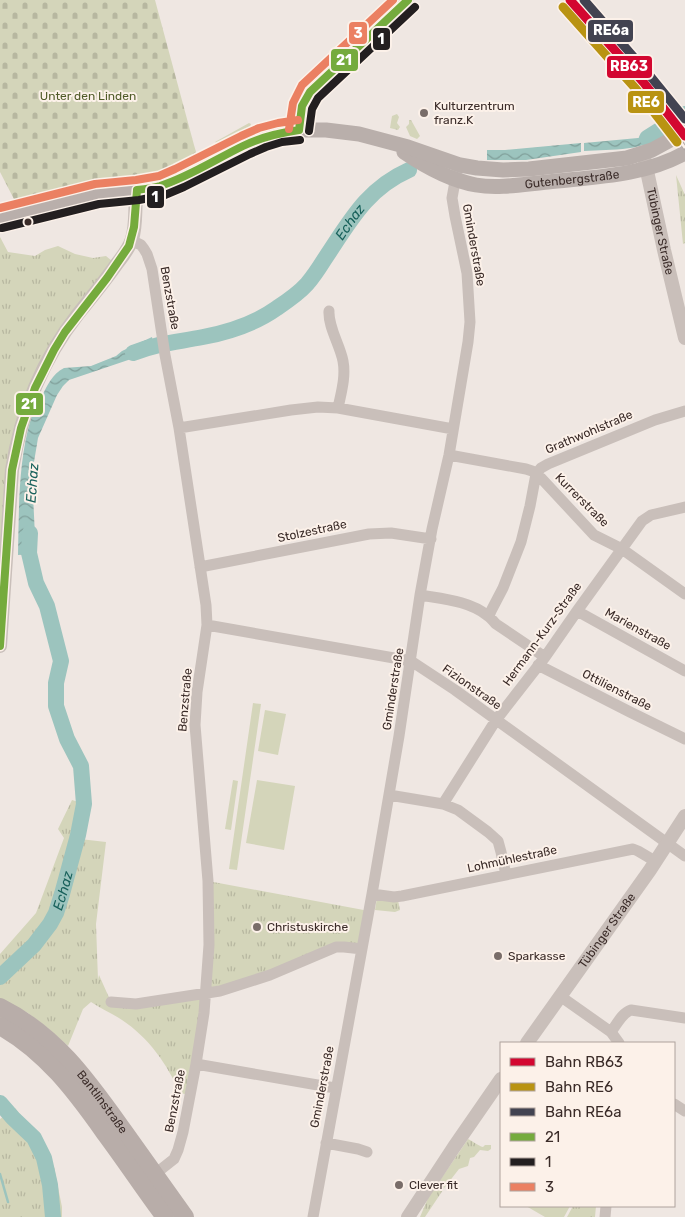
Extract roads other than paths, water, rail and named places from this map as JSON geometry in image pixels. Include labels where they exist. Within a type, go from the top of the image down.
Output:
[{"type":"main road","points":[[0,218],[95,195],[160,186],[259,138],[275,133],[300,130],[326,130],[365,136],[408,147],[460,165]]},
{"type":"main road","name":"Gutenbergstraße","points":[[455,180],[477,185],[498,186],[620,174],[645,161],[685,132]]},
{"type":"main road","points":[[388,142],[423,164],[455,180]]},
{"type":"main road","name":"Gutenbergstraße","points":[[460,165],[503,170],[529,169],[627,158],[645,161],[672,161],[685,153]]},
{"type":"main road","name":"Bantlinstraße","points":[[0,1007],[29,1024],[55,1045],[84,1076],[148,1180],[165,1217]]},
{"type":"main road","name":"Bantlinstraße","points":[[0,1026],[28,1044],[59,1072],[148,1180],[185,1217]]},
{"type":"main road","points":[[92,1072],[98,1096]]},
{"type":"street","points":[[300,130],[302,106],[310,92],[408,0]]},
{"type":"street","name":"Tübinger Straße","points":[[645,161],[685,338]]},
{"type":"street","name":"Gminderstraße","points":[[313,1217],[372,894],[411,661],[420,595],[449,455],[468,342],[470,322],[467,274],[453,208],[452,194],[460,165]]},
{"type":"street","points":[[0,646],[12,470],[24,413],[39,377],[56,346],[70,324],[124,254],[134,229],[137,190]]},
{"type":"street","name":"Benzstraße","points":[[131,240],[141,245],[147,254],[152,270],[207,611],[195,725],[208,886],[209,944],[206,993],[196,1064],[177,1155],[169,1164],[148,1180]]},
{"type":"street","points":[[329,311],[330,322],[344,363],[344,379],[338,408]]},
{"type":"street","points":[[179,428],[318,407],[338,408],[453,429]]},
{"type":"street","name":"Grathwohlstraße","points":[[536,474],[548,464],[654,420],[685,411]]},
{"type":"street","name":"Kurrerstraße","points":[[449,455],[526,469],[536,474],[594,535],[622,550],[685,594]]},
{"type":"street","points":[[490,616],[521,542],[536,474]]},
{"type":"street","name":"Hermann-Kurz-Straße","points":[[443,804],[496,720],[646,518],[651,515],[685,507]]},
{"type":"street","name":"Stolzestraße","points":[[200,567],[369,534],[391,533],[431,539]]},
{"type":"street","name":"Ottilienstraße","points":[[420,595],[457,602],[490,616],[492,621],[541,661],[630,712],[685,739]]},
{"type":"street","name":"Marienstraße","points":[[577,611],[685,671]]},
{"type":"street","name":"Fizionstraße","points":[[207,625],[411,661],[455,690],[685,856]]},
{"type":"street","points":[[389,795],[443,804],[458,810],[494,837],[500,846],[506,875]]},
{"type":"street","name":"Tübinger Straße","points":[[528,1042],[685,816]]},
{"type":"street","name":"Lohmühlestraße","points":[[372,894],[398,897],[633,849],[655,861]]},
{"type":"street","points":[[111,1002],[136,1004],[206,993],[234,987],[270,975],[336,947],[362,949]]},
{"type":"street","points":[[560,996],[611,1032],[617,1042]]},
{"type":"street","points":[[611,1032],[624,1014],[631,1010],[685,1018]]},
{"type":"street","points":[[196,1064],[336,1088]]},
{"type":"street","points":[[408,1217],[500,1079]]},
{"type":"street","points":[[326,1143],[367,1152]]},
{"type":"water","points":[[662,124],[668,132],[650,143],[628,148],[584,151],[584,143],[638,138]]},
{"type":"water","points":[[581,143],[581,152],[526,160],[487,160],[487,150]]},
{"type":"water","points":[[152,337],[155,352],[69,380],[57,395],[38,438],[32,474],[35,536],[30,538],[31,554],[18,555],[21,469],[27,435],[31,418],[48,385],[53,377],[64,368],[91,366],[116,356],[122,351]]},
{"type":"waterway","name":"Echaz","points":[[647,138],[685,114]]},
{"type":"waterway","name":"Echaz","points":[[133,353],[160,345],[232,330],[260,318],[277,308],[307,284],[351,220],[370,197],[381,187],[409,170]]},
{"type":"waterway","name":"Echaz","points":[[0,977],[34,945],[56,913],[78,835],[84,804],[81,766],[67,739],[56,706],[56,683],[61,661],[47,606],[36,583],[29,553],[30,533]]},
{"type":"waterway","name":"Echaz","points":[[0,1103],[34,1138],[44,1158],[50,1185],[53,1217]]},
{"type":"waterway","points":[[0,1174],[8,1202]]},
{"type":"railway","points":[[601,44],[658,110],[685,148]]},
{"type":"rail line","name":"RB63","points":[[570,0],[644,83],[685,136]]},
{"type":"rail line","name":"RE6a","points":[[584,0],[685,119]]},
{"type":"rail line","name":"RE6","points":[[563,7],[636,89],[677,142]]},
{"type":"place","name":"Kulturzentrum franz.K","points":[[424,113]]},
{"type":"place","name":"Christuskirche","points":[[257,927]]},
{"type":"place","name":"Sparkasse","points":[[498,956]]},
{"type":"place","name":"Clever fit","points":[[399,1185]]},
{"type":"park label","name":"Unter den Linden","points":[[88,96]]}]
